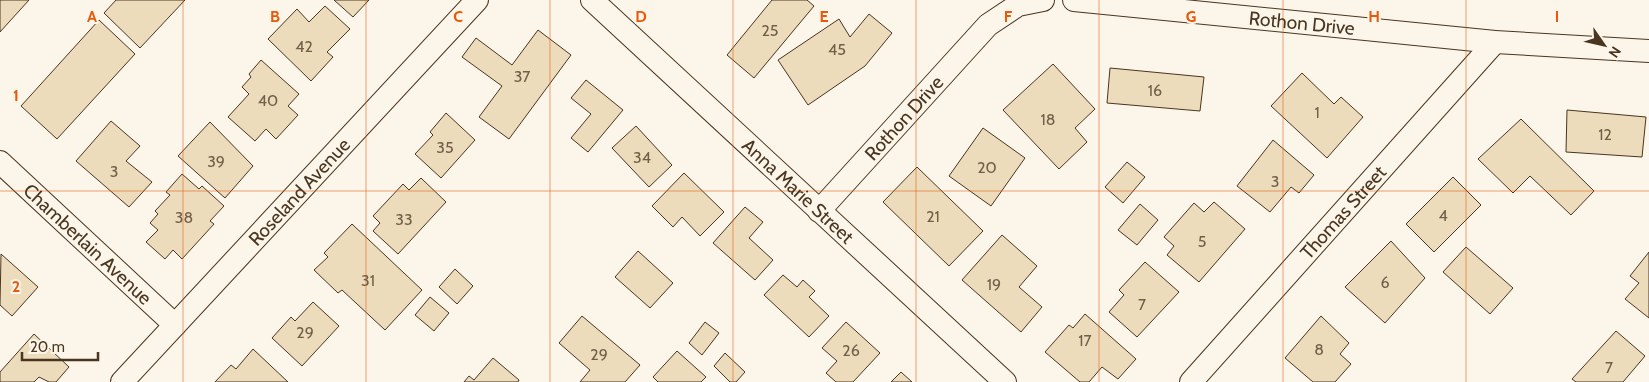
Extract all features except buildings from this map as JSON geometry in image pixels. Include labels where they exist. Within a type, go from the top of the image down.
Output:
[{"type":"street","name":"Roseland Avenue","points":[[122,382],[477,0]]},
{"type":"street","name":"Anna Marie Street","points":[[592,0],[1005,382]]},
{"type":"street","name":"Rothon Drive","points":[[819,211],[988,25],[1018,5],[1043,0]]},
{"type":"street","name":"Rothon Drive","points":[[1074,0],[1495,42],[1649,52]]},
{"type":"street","name":"Thomas Street","points":[[1191,382],[1495,42]]},
{"type":"street","name":"Chamberlain Avenue","points":[[0,162],[175,325]]}]
